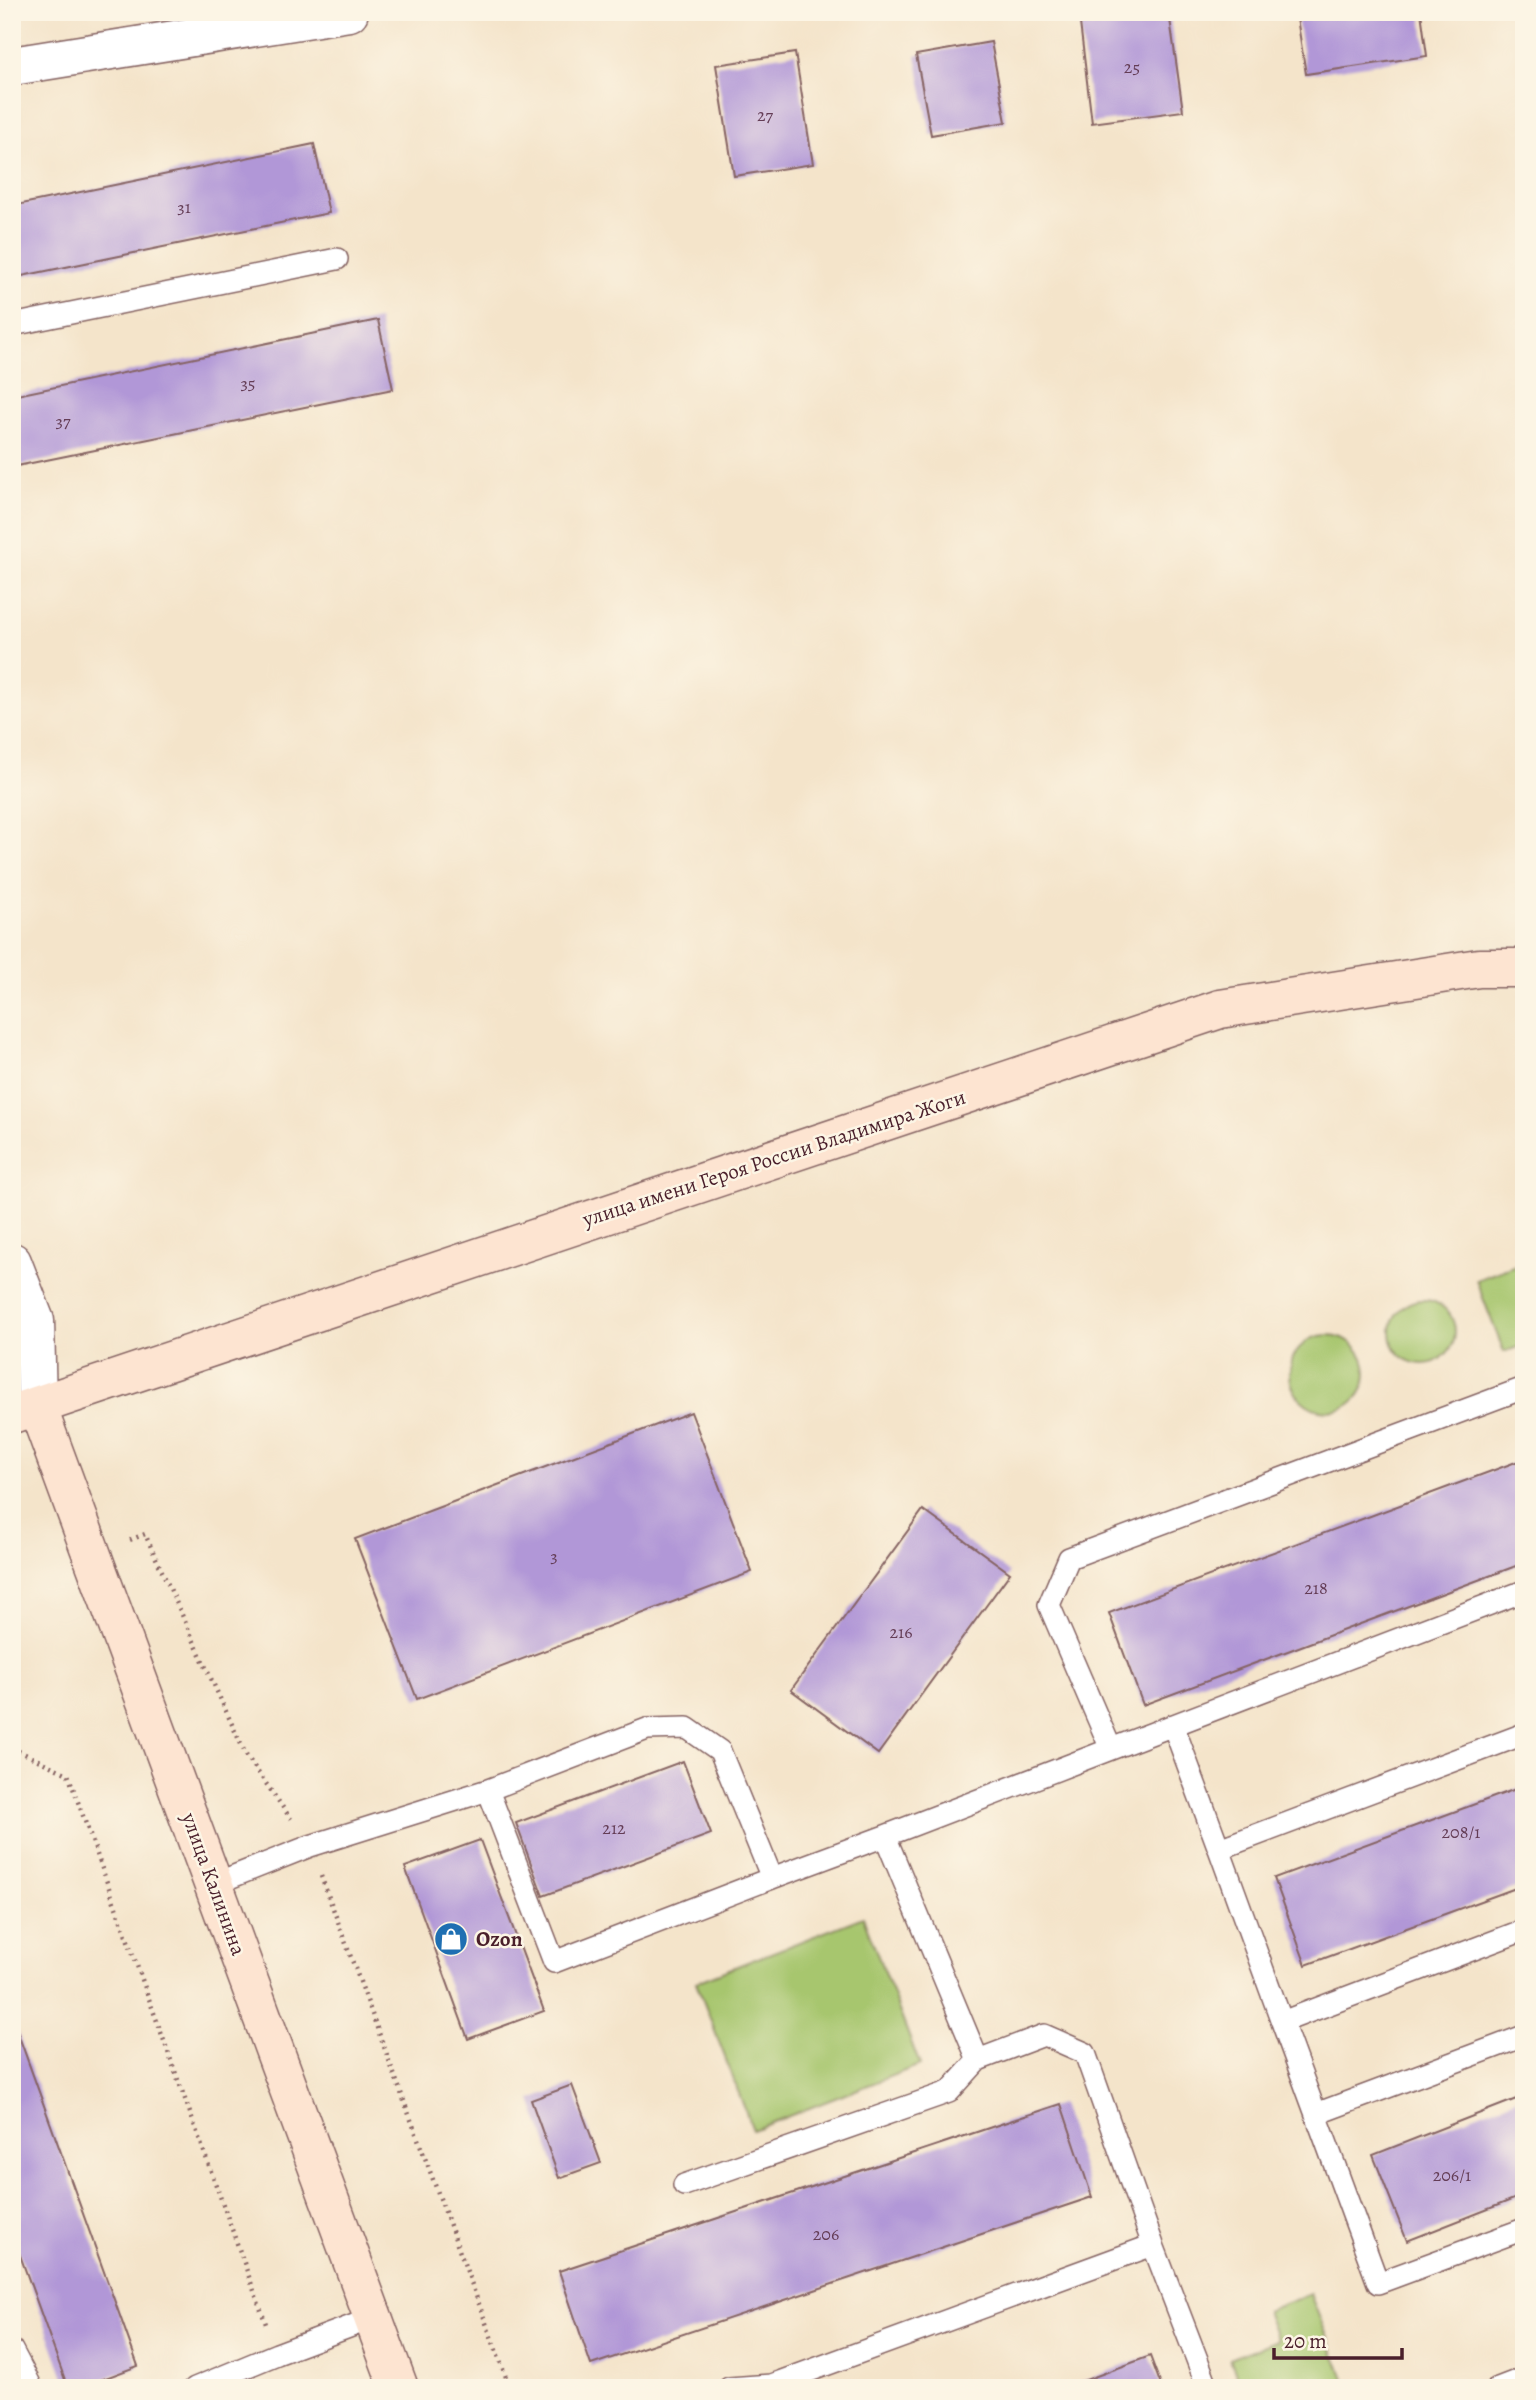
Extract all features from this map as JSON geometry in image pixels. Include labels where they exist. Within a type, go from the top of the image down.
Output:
[{"type":"main road","name":"улица имени Героя России Владимира Жоги","points":[[24,1410],[1220,1009],[1479,968],[1524,968]]},
{"type":"main road","name":"улица Калинина","points":[[24,1410],[92,1554],[399,2388]]},
{"type":"street","points":[[12,66],[349,12]]},
{"type":"street","points":[[12,1262],[35,1321],[24,1410]]},
{"type":"lane","points":[[12,325],[337,258]]},
{"type":"lane","points":[[1111,1749],[1049,1605],[1069,1558],[1524,1388]]},
{"type":"lane","points":[[488,1790],[554,1962],[1524,1591]]},
{"type":"lane","points":[[1173,1725],[1378,2283],[1524,2229]]},
{"type":"lane","points":[[214,1884],[310,1846],[488,1790],[647,1729],[687,1728],[720,1751],[772,1878]]},
{"type":"lane","points":[[1219,1849],[1524,1734]]},
{"type":"lane","points":[[885,1836],[978,2060]]},
{"type":"lane","points":[[1282,2022],[1524,1930]]},
{"type":"lane","points":[[684,2185],[949,2092],[978,2060],[1044,2035],[1084,2053],[1208,2388]]},
{"type":"lane","points":[[1316,2114],[1524,2036]]},
{"type":"lane","points":[[729,2388],[771,2385],[1153,2245]]},
{"type":"lane","points":[[195,2388],[373,2318]]},
{"type":"lane","points":[[12,2350],[32,2388]]},
{"type":"lane","points":[[1499,2388],[1524,2378]]},
{"type":"path","points":[[92,1554],[145,1534],[246,1755],[310,1846],[510,2388]]},
{"type":"path","points":[[12,1748],[68,1774],[276,2354]]},
{"type":"green space","points":[[1524,1262],[1524,1345],[1504,1352],[1476,1280]]},
{"type":"green space","points":[[1417,1300],[1429,1300],[1446,1309],[1453,1320],[1453,1344],[1446,1355],[1429,1364],[1417,1364],[1405,1359],[1396,1350],[1391,1338],[1391,1326],[1396,1314],[1405,1305]]},
{"type":"green space","points":[[1328,1335],[1342,1338],[1355,1346],[1363,1359],[1366,1373],[1363,1387],[1355,1400],[1342,1408],[1328,1411],[1314,1408],[1301,1400],[1293,1387],[1290,1373],[1293,1359],[1301,1346],[1314,1338]]},
{"type":"green space","points":[[863,1917],[920,2065],[753,2130],[696,1982]]},
{"type":"green space","points":[[1310,2294],[1348,2388],[1242,2388],[1230,2359],[1277,2340],[1266,2311]]},
{"type":"building","points":[[1169,12],[1183,111],[1092,123],[1080,23]]},
{"type":"building","points":[[1296,12],[1421,12],[1427,56],[1306,74]]},
{"type":"building","points":[[991,42],[1006,122],[931,135],[916,55]]},
{"type":"building","points":[[795,53],[813,164],[734,176],[716,65]]},
{"type":"building","points":[[314,144],[329,213],[12,278],[12,206]]},
{"type":"building","points":[[378,320],[393,389],[12,467],[12,396]]},
{"type":"building","points":[[691,1412],[752,1572],[417,1699],[355,1539]]},
{"type":"building","points":[[1524,1459],[1524,1563],[1143,1705],[1109,1613]]},
{"type":"building","points":[[923,1510],[1010,1573],[878,1754],[791,1690]]},
{"type":"building","points":[[683,1761],[711,1834],[543,1896],[516,1823]]},
{"type":"building","points":[[1524,1786],[1524,1885],[1306,1965],[1274,1878]]},
{"type":"building","points":[[480,1840],[544,2011],[468,2039],[405,1867]]},
{"type":"building","points":[[12,2017],[138,2366],[79,2388],[68,2388],[12,2233]]},
{"type":"building","points":[[572,2085],[601,2163],[559,2178],[531,2100]]},
{"type":"building","points":[[1524,2096],[1524,2195],[1407,2241],[1373,2155]]},
{"type":"building","points":[[1061,2104],[1092,2197],[591,2365],[559,2271]]},
{"type":"building","points":[[1150,2356],[1162,2388],[1067,2388],[1067,2387]]},
{"type":"place","name":"Ozon","points":[[451,1939]]}]
